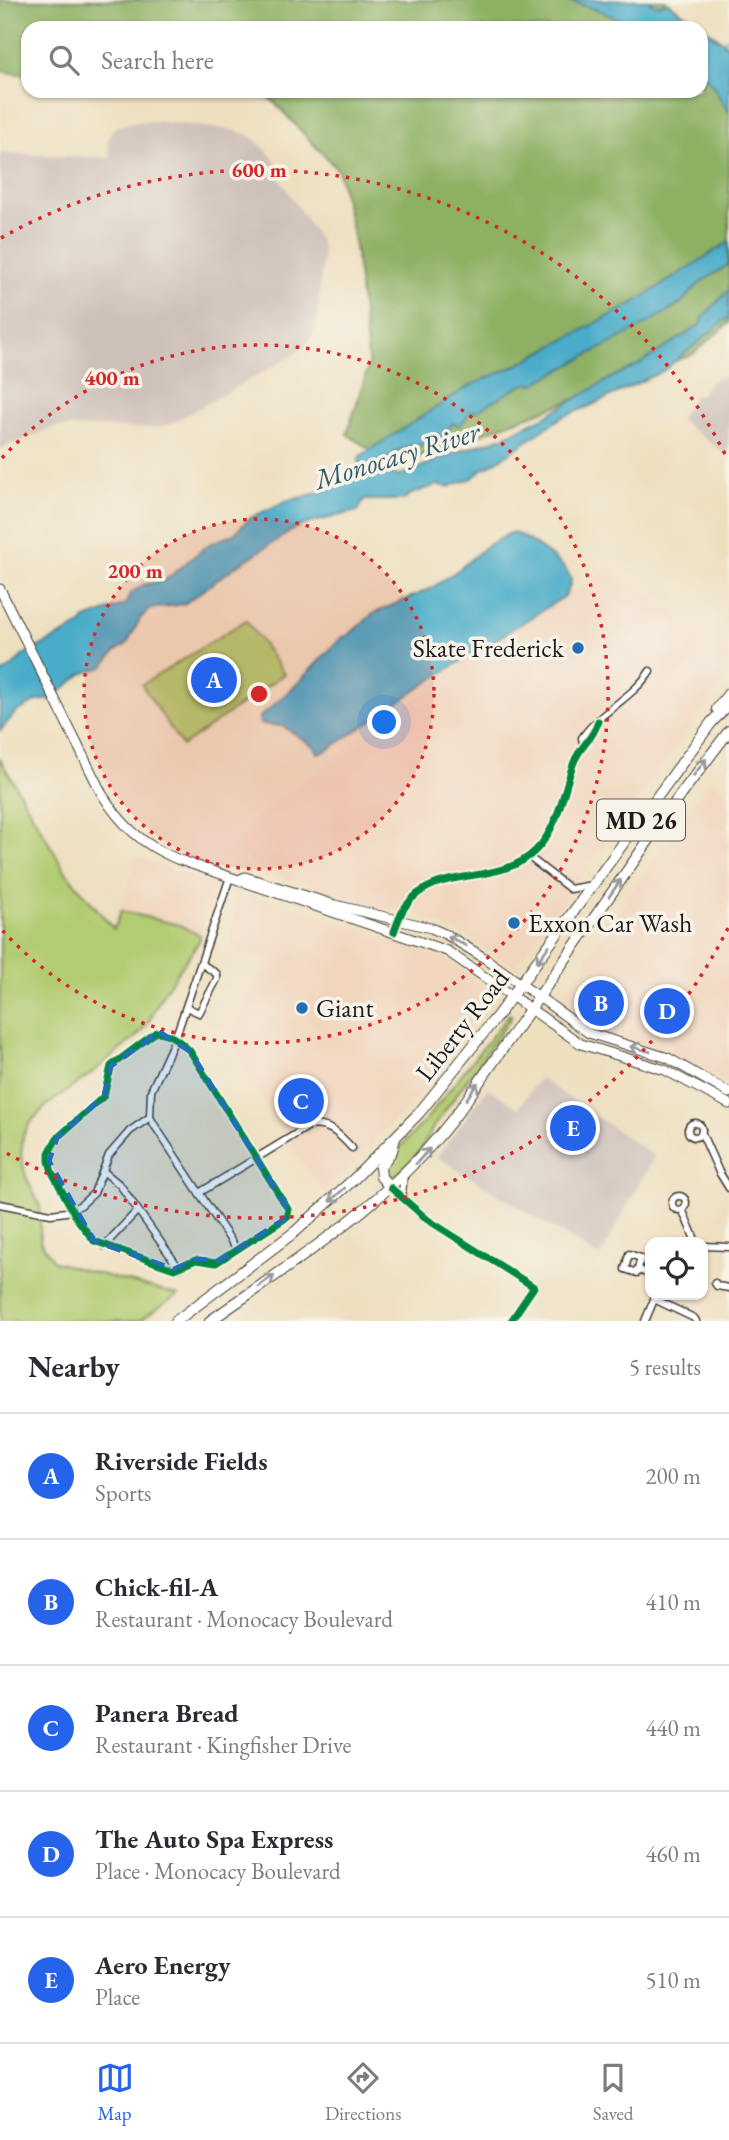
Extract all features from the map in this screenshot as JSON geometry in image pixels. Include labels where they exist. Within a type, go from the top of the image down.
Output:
[{"type":"main road","points":[[0,589],[109,807],[122,824],[138,838],[164,854],[447,951],[581,1044],[665,1069],[729,1104]]},
{"type":"main road","points":[[712,723],[713,714],[729,693]]},
{"type":"main road","name":"Liberty Road","points":[[176,1321],[287,1238],[396,1138],[453,1074],[712,723],[729,704]]},
{"type":"main road","name":"Liberty Road","points":[[210,1321],[391,1188],[448,1126],[681,794],[729,731]]},
{"type":"main road","points":[[235,878],[246,877],[335,905],[431,928],[456,939],[589,1032],[668,1058],[729,1093]]},
{"type":"main road","points":[[391,1188],[379,1173],[396,1138]]},
{"type":"street","points":[[394,932],[409,902],[433,885],[452,879],[502,871],[528,857],[540,845],[551,828],[583,743],[597,728],[598,721],[637,688],[650,671]]},
{"type":"street","points":[[528,857],[570,889],[594,885]]},
{"type":"street","points":[[235,878],[175,1039],[150,1091],[150,1117],[237,1250]]},
{"type":"street","points":[[186,1007],[199,1013],[217,979],[217,974],[202,964]]},
{"type":"street","points":[[156,1032],[175,1039],[193,1056],[286,1204],[288,1216],[219,1261],[211,1263],[196,1260],[179,1268],[94,1241],[72,1210],[49,1161],[52,1144],[104,1096],[111,1066],[156,1032]]},
{"type":"street","points":[[0,1204],[51,1214],[72,1210],[81,1205],[94,1192],[110,1155],[123,1137],[150,1117]]},
{"type":"street","points":[[200,1194],[313,1125],[333,1129],[352,1148]]},
{"type":"street","points":[[702,1134],[729,1188]]},
{"type":"street","points":[[103,1171],[114,1179],[179,1268]]},
{"type":"street","points":[[404,1175],[402,1192],[405,1202]]},
{"type":"street","points":[[391,1188],[405,1202],[449,1234],[534,1287],[511,1321]]},
{"type":"street","points":[[682,1209],[694,1237]]},
{"type":"street","points":[[104,1246],[137,1211]]},
{"type":"street","points":[[708,1246],[729,1247]]},
{"type":"street","points":[[638,1269],[645,1272]]},
{"type":"street","points":[[715,1283],[717,1286],[729,1288]]},
{"type":"street","points":[[645,1321],[654,1300]]},
{"type":"street","points":[[661,1300],[696,1321]]},
{"type":"highlighted area","points":[[159,1032],[190,1051],[288,1209],[283,1220],[219,1261],[197,1259],[174,1269],[94,1241],[49,1161],[57,1138],[104,1096],[111,1066]]},
{"type":"shaded area","points":[[151,121],[234,130],[251,136],[275,161],[280,179],[321,243],[323,252],[317,319],[313,333],[305,347],[292,356],[168,425],[153,428],[55,427],[0,449],[0,153],[110,158],[108,141],[111,131],[118,126],[134,122]]},
{"type":"shaded area","points":[[729,374],[729,457],[681,421],[681,416],[695,395],[700,395],[712,380]]},
{"type":"shaded area","points":[[611,568],[729,654],[729,674],[515,967],[461,933],[421,917],[417,911],[385,908],[261,871],[236,848],[261,813],[458,667]]},
{"type":"shaded area","points":[[710,781],[729,793],[729,1085],[673,1056],[600,1033],[563,1008],[559,1001]]},
{"type":"shaded area","points":[[136,856],[215,886],[200,935],[179,925],[121,911]]},
{"type":"shaded area","points":[[235,891],[323,916],[438,956],[493,995],[491,1004],[436,1077],[324,1193],[290,1145],[228,1039],[267,961],[231,947]]},
{"type":"shaded area","points":[[540,1078],[654,1156],[600,1257],[437,1157],[488,1088],[518,1108]]},
{"type":"green space","points":[[0,0],[665,0],[694,21],[21,21],[21,74],[0,71]]},
{"type":"green space","points":[[708,31],[729,46],[729,323],[692,355],[395,466],[347,434],[369,365],[354,239],[338,170],[268,98],[708,98]]},
{"type":"green space","points":[[246,620],[284,674],[182,746],[142,685]]},
{"type":"green space","points":[[0,759],[67,874],[114,929],[121,911],[179,925],[200,935],[199,941],[138,1035],[46,1106],[29,1124],[23,1136],[21,1156],[26,1177],[40,1206],[40,1241],[54,1262],[178,1295],[139,1321],[0,1321]]},
{"type":"green space","points":[[509,1014],[512,1016],[419,1151],[389,1180],[385,1177],[384,1164],[424,1122]]},
{"type":"water","points":[[565,0],[651,0],[650,3],[659,5],[667,2],[693,21],[622,21]]},
{"type":"water","points":[[708,32],[729,47],[729,113],[708,80]]},
{"type":"water","points":[[729,242],[728,265],[700,283],[681,303],[534,384],[524,384],[478,411],[471,411],[460,426],[453,423],[445,433],[434,440],[399,450],[384,462],[391,474],[399,476],[457,452],[504,437],[638,365],[701,324],[703,317],[729,290],[729,317],[663,371],[562,417],[473,478],[448,487],[437,485],[411,494],[403,500],[364,500],[358,511],[296,528],[184,604],[149,609],[140,619],[127,644],[115,652],[103,667],[82,674],[51,699],[37,701],[16,712],[0,731],[0,674],[12,667],[23,655],[81,625],[85,619],[126,604],[130,594],[143,585],[165,580],[209,544],[234,534],[250,518],[288,500],[328,489],[357,471],[360,456],[471,385],[515,366],[632,304]]},
{"type":"water","points":[[512,532],[556,560],[569,574],[570,586],[565,596],[439,675],[326,751],[317,753],[314,747],[283,726],[260,724],[259,718],[297,684],[342,637],[347,636],[374,613],[432,588],[486,546]]},
{"type":"waterway","points":[[721,42],[729,37]]},
{"type":"cycle path","points":[[394,932],[403,910],[418,893],[450,880],[504,869],[521,862],[536,850],[550,831],[574,762],[594,732],[598,721]]},
{"type":"cycle path","points":[[156,1032],[174,1038],[190,1051],[288,1209],[288,1216],[283,1220],[216,1263],[196,1260],[174,1269],[94,1241],[77,1219],[49,1161],[49,1153],[57,1138],[104,1096],[111,1066],[156,1032]]},
{"type":"cycle path","points":[[391,1188],[428,1220],[534,1287],[511,1321]]},
{"type":"place","name":"Skate Frederick","points":[[578,648]]},
{"type":"place","name":"Riverside Fields","points":[[214,680]]},
{"type":"place","name":"Exxon Car Wash","points":[[514,923]]},
{"type":"place","name":"Chick-fil-A","points":[[601,1003]]},
{"type":"place","name":"Giant","points":[[302,1008]]},
{"type":"place","name":"The Auto Spa Express","points":[[667,1011]]},
{"type":"place","name":"Panera Bread","points":[[301,1101]]},
{"type":"place","name":"Aero Energy","points":[[573,1128]]},
{"type":"water label","name":"Monocacy River","points":[[397,455]]}]
